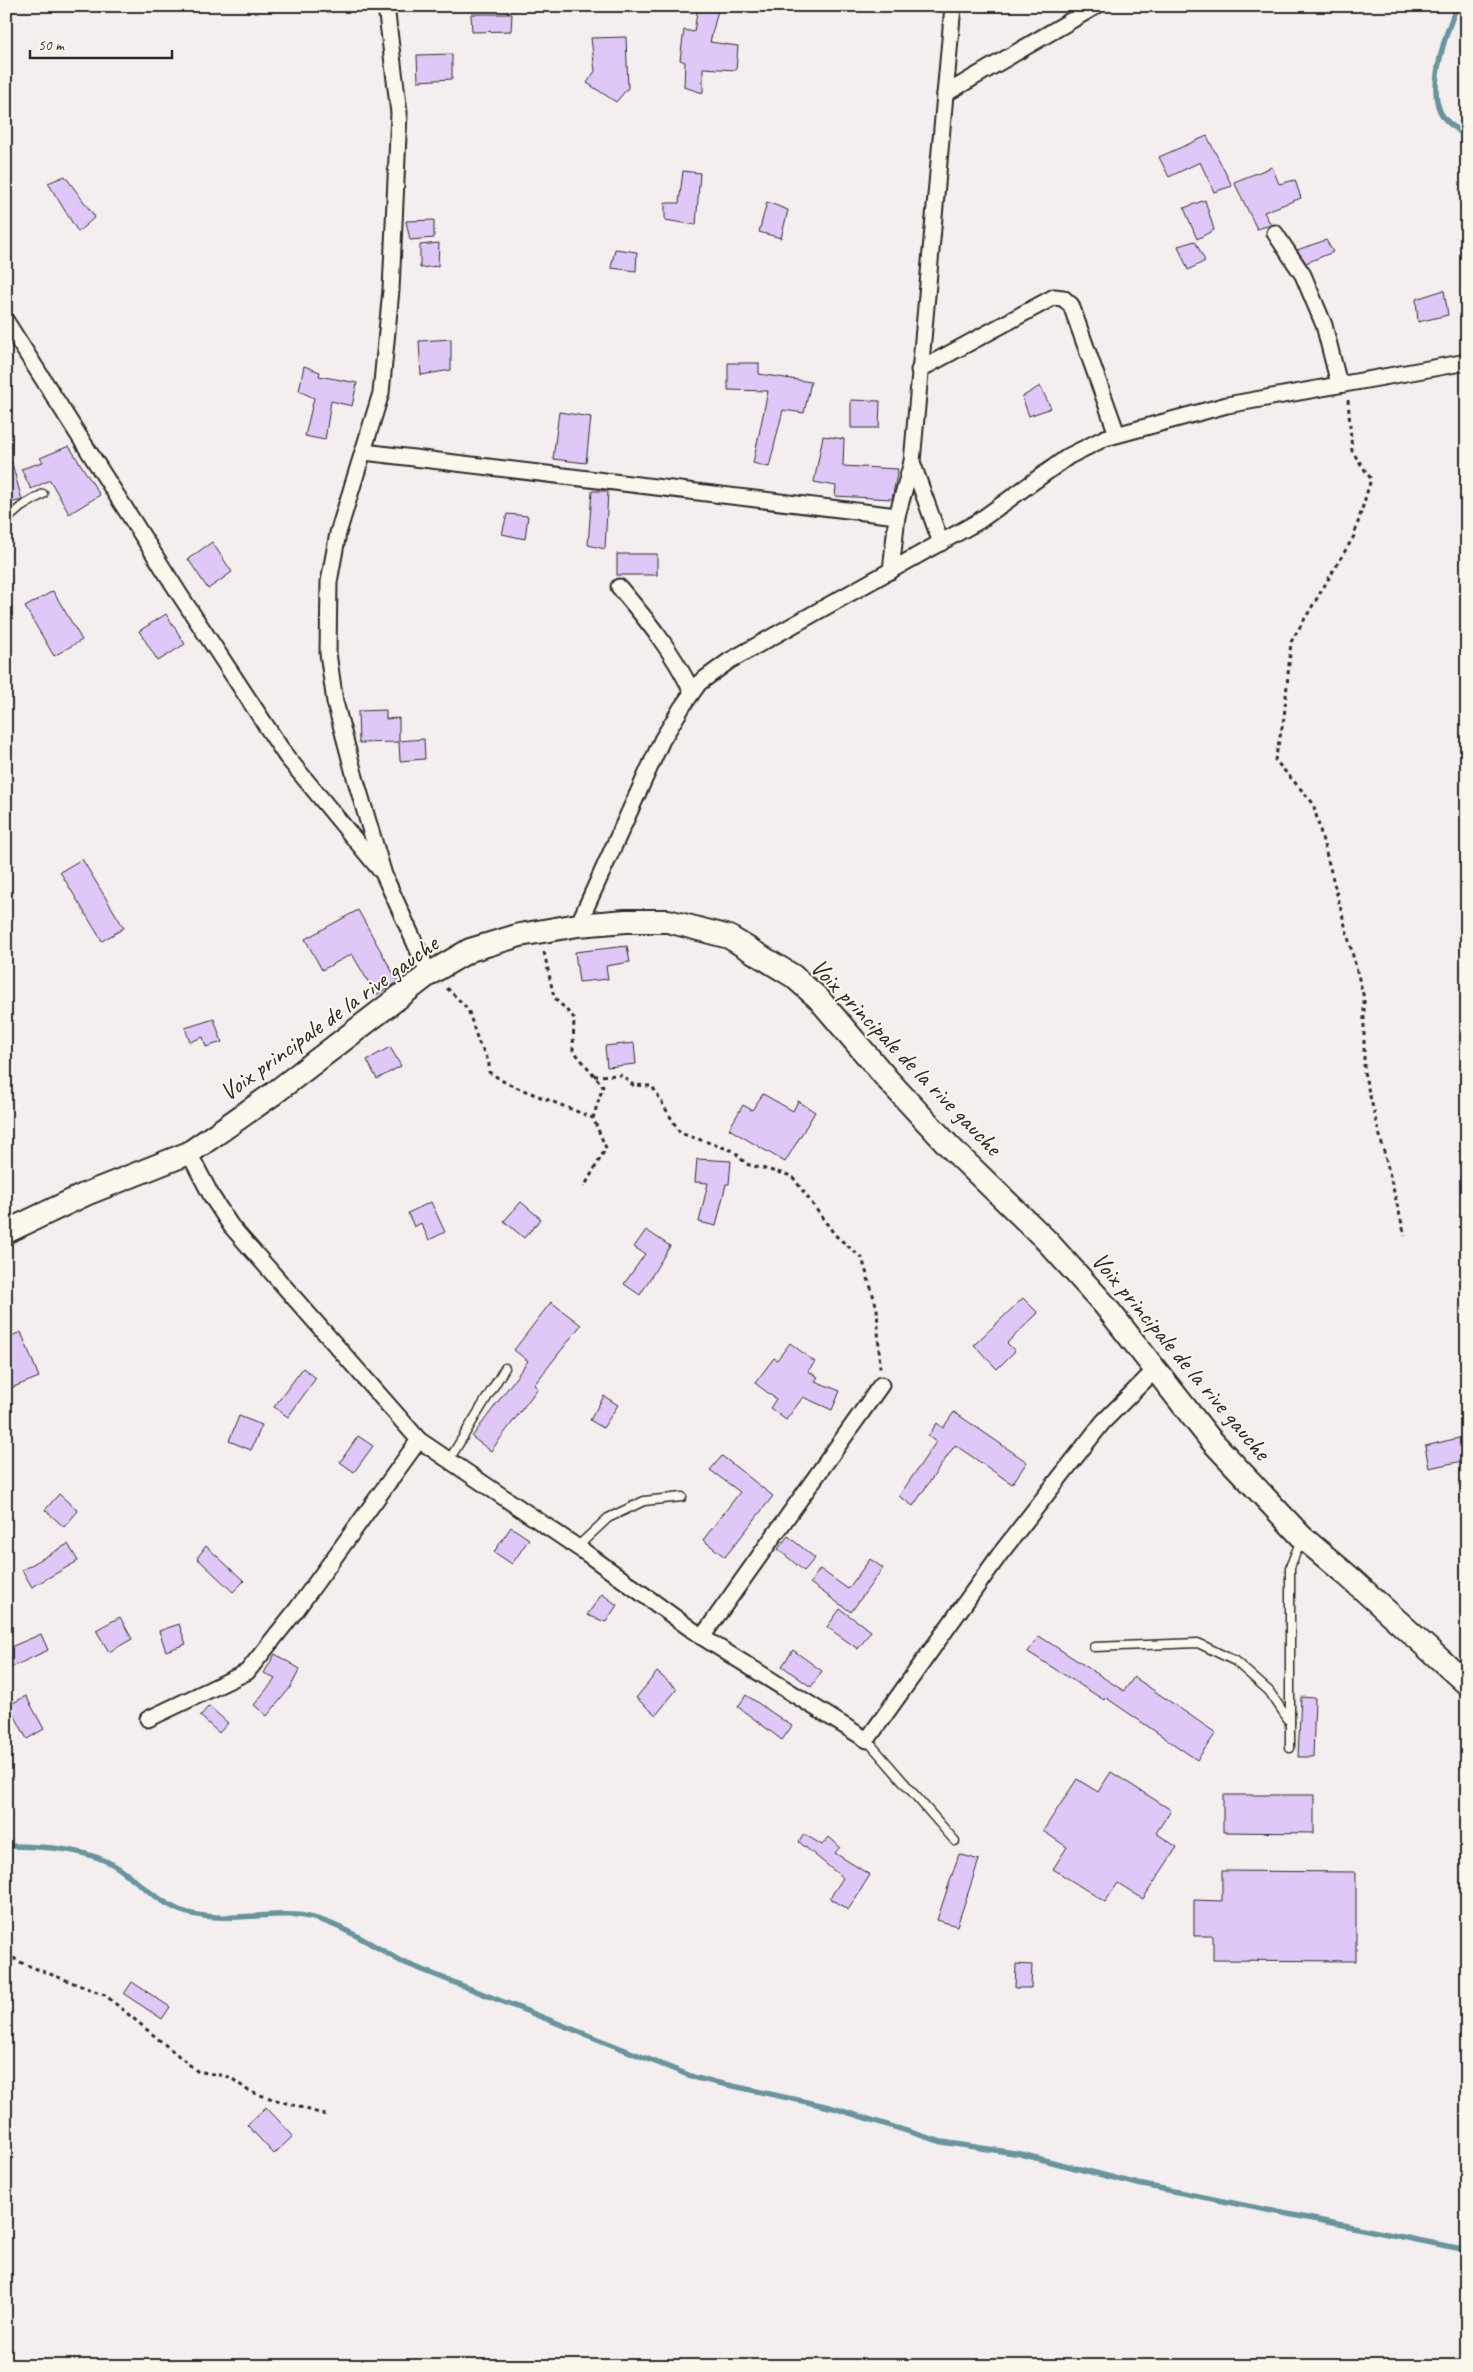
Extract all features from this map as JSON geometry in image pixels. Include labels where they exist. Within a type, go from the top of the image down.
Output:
[{"type":"street","points":[[386,6],[399,113],[392,271],[381,393],[338,533],[329,582],[328,653],[335,702],[384,875],[429,974]]},
{"type":"street","points":[[891,570],[897,516],[912,462],[953,6]]},
{"type":"street","points":[[945,94],[1096,6]]},
{"type":"street","points":[[1275,233],[1303,275],[1324,325],[1339,384]]},
{"type":"street","points":[[920,370],[1054,297],[1063,298],[1071,305],[1118,434]]},
{"type":"street","points":[[6,320],[175,587],[286,756],[384,875]]},
{"type":"street","points":[[578,925],[662,740],[699,683],[729,661],[979,521],[1070,456],[1118,434],[1227,405],[1467,362]]},
{"type":"street","points":[[364,452],[897,516]]},
{"type":"street","points":[[912,462],[941,542]]},
{"type":"street","points":[[619,587],[655,631],[680,667],[692,692]]},
{"type":"street","name":"Voix principale de la rive gauche","points":[[6,1232],[86,1194],[189,1153],[273,1094],[429,974],[470,950],[520,935],[578,925],[626,921],[668,921],[729,937],[793,976],[818,998],[888,1080],[950,1147],[1046,1240],[1103,1303],[1210,1439],[1302,1537],[1347,1575],[1467,1684]]},
{"type":"street","points":[[189,1153],[212,1197],[231,1226],[419,1440],[577,1547],[702,1637],[867,1740],[1030,1515],[1103,1422],[1155,1370]]},
{"type":"street","points":[[702,1637],[881,1385]]},
{"type":"street","points":[[148,1719],[247,1672],[297,1609],[419,1440]]},
{"type":"lane","points":[[6,520],[21,507],[43,494]]},
{"type":"lane","points":[[449,1460],[505,1368]]},
{"type":"lane","points":[[577,1547],[608,1518],[615,1514],[644,1501],[682,1497]]},
{"type":"lane","points":[[1290,1748],[1290,1567],[1302,1537]]},
{"type":"lane","points":[[1094,1646],[1198,1643],[1235,1661],[1269,1691],[1290,1722]]},
{"type":"lane","points":[[867,1740],[955,1841]]},
{"type":"path","points":[[1339,384],[1347,397],[1352,450],[1371,478],[1354,536],[1291,642],[1284,718],[1275,760],[1313,803],[1364,998],[1364,1072],[1405,1236]]},
{"type":"path","points":[[551,946],[544,952],[554,997],[574,1018],[573,1050],[603,1086],[593,1118],[606,1148],[584,1187]]},
{"type":"path","points":[[429,974],[450,990],[468,1009],[478,1041],[490,1062],[490,1072],[506,1083],[593,1118]]},
{"type":"path","points":[[594,1076],[622,1075],[632,1085],[652,1086],[680,1133],[734,1151],[746,1164],[792,1176],[835,1235],[862,1258],[877,1308],[881,1385]]},
{"type":"path","points":[[6,1954],[24,1964],[105,1995],[197,2071],[230,2077],[250,2092],[329,2116]]},
{"type":"building","points":[[698,6],[719,6],[710,42],[738,46],[736,70],[703,68],[703,93],[684,87],[685,62],[680,60],[684,30],[694,32]]},
{"type":"building","points":[[471,14],[512,14],[511,31],[472,32]]},
{"type":"building","points":[[626,37],[628,88],[616,102],[587,83],[595,71],[591,38]]},
{"type":"building","points":[[452,54],[452,79],[418,81],[417,55]]},
{"type":"building","points":[[1207,136],[1232,186],[1214,192],[1200,162],[1169,177],[1159,157]]},
{"type":"building","points":[[1272,167],[1279,184],[1295,180],[1301,198],[1264,212],[1271,225],[1257,229],[1234,182]]},
{"type":"building","points":[[683,171],[700,173],[696,225],[665,220],[665,203],[679,203]]},
{"type":"building","points":[[65,176],[95,217],[78,232],[48,183]]},
{"type":"building","points":[[1205,200],[1214,230],[1197,239],[1184,208]]},
{"type":"building","points":[[767,202],[788,210],[781,238],[759,232]]},
{"type":"building","points":[[434,220],[434,238],[410,240],[406,221]]},
{"type":"building","points":[[1326,240],[1333,252],[1306,263],[1297,250]]},
{"type":"building","points":[[1195,241],[1205,261],[1188,270],[1178,246]]},
{"type":"building","points":[[439,243],[438,266],[420,268],[420,245]]},
{"type":"building","points":[[615,249],[637,252],[636,271],[611,268]]},
{"type":"building","points":[[1444,290],[1448,315],[1418,322],[1416,299]]},
{"type":"building","points":[[451,339],[451,370],[421,375],[419,341]]},
{"type":"building","points":[[728,363],[759,363],[759,374],[811,382],[804,413],[783,410],[769,467],[753,463],[768,391],[728,390]]},
{"type":"building","points":[[304,366],[320,372],[319,376],[357,383],[352,406],[331,401],[325,440],[305,436],[314,398],[299,391]]},
{"type":"building","points":[[1040,386],[1051,408],[1029,416],[1022,397]]},
{"type":"building","points":[[851,400],[880,401],[879,428],[851,428]]},
{"type":"building","points":[[559,412],[591,417],[586,463],[553,459]]},
{"type":"building","points":[[823,436],[844,439],[843,466],[898,469],[892,499],[835,496],[836,486],[814,482]]},
{"type":"building","points":[[69,446],[100,495],[69,514],[50,480],[31,489],[21,469],[43,462],[40,458]]},
{"type":"building","points":[[6,460],[11,460],[22,500],[6,504]]},
{"type":"building","points":[[592,491],[608,491],[605,549],[588,545]]},
{"type":"building","points":[[507,514],[528,516],[525,539],[502,534]]},
{"type":"building","points":[[212,542],[232,572],[208,589],[188,559]]},
{"type":"building","points":[[617,554],[657,554],[657,575],[617,575]]},
{"type":"building","points":[[53,591],[82,640],[54,656],[25,607]]},
{"type":"building","points":[[166,614],[185,644],[158,661],[139,631]]},
{"type":"building","points":[[386,710],[386,719],[399,718],[399,741],[424,739],[425,759],[400,761],[399,742],[359,743],[358,711]]},
{"type":"building","points":[[82,859],[124,928],[102,941],[60,872]]},
{"type":"building","points":[[358,910],[398,982],[376,995],[352,954],[322,970],[305,939]]},
{"type":"building","points":[[627,946],[630,962],[606,966],[608,979],[579,982],[575,952]]},
{"type":"building","points":[[214,1019],[222,1042],[206,1047],[203,1037],[190,1042],[185,1028]]},
{"type":"building","points":[[634,1043],[636,1064],[607,1067],[605,1046]]},
{"type":"building","points":[[390,1047],[401,1066],[377,1079],[367,1060]]},
{"type":"building","points":[[763,1094],[793,1111],[798,1101],[815,1112],[785,1162],[729,1129],[743,1105],[752,1110]]},
{"type":"building","points":[[697,1159],[731,1161],[729,1184],[726,1184],[716,1226],[699,1222],[708,1183],[695,1182]]},
{"type":"building","points":[[431,1202],[445,1232],[429,1240],[421,1223],[414,1227],[408,1213]]},
{"type":"building","points":[[521,1202],[541,1219],[524,1238],[504,1221]]},
{"type":"building","points":[[646,1230],[670,1246],[640,1295],[624,1284],[645,1254],[634,1247]]},
{"type":"building","points":[[1023,1298],[1038,1313],[1007,1343],[1015,1351],[997,1369],[974,1345]]},
{"type":"building","points":[[551,1302],[581,1325],[534,1385],[538,1388],[491,1451],[472,1437],[528,1361],[514,1350]]},
{"type":"building","points":[[21,1332],[39,1377],[6,1390],[6,1338]]},
{"type":"building","points":[[790,1343],[815,1362],[808,1371],[818,1377],[815,1381],[840,1391],[832,1410],[803,1397],[786,1420],[770,1408],[776,1399],[755,1383],[774,1358],[777,1360]]},
{"type":"building","points":[[303,1368],[316,1378],[288,1417],[274,1407]]},
{"type":"building","points":[[604,1396],[618,1405],[603,1428],[590,1420]]},
{"type":"building","points":[[954,1412],[1027,1462],[1012,1484],[955,1445],[913,1506],[899,1496],[936,1442],[928,1436],[937,1423],[943,1428]]},
{"type":"building","points":[[239,1416],[262,1425],[251,1450],[229,1441]]},
{"type":"building","points":[[358,1436],[373,1446],[354,1472],[340,1462]]},
{"type":"building","points":[[1467,1436],[1467,1460],[1429,1468],[1425,1446]]},
{"type":"building","points":[[722,1456],[773,1496],[725,1557],[703,1540],[740,1492],[710,1470]]},
{"type":"building","points":[[59,1494],[78,1511],[64,1527],[45,1510]]},
{"type":"building","points":[[511,1527],[529,1539],[512,1564],[494,1552]]},
{"type":"building","points":[[788,1536],[815,1558],[804,1571],[778,1549]]},
{"type":"building","points":[[68,1544],[78,1561],[32,1587],[22,1570]]},
{"type":"building","points":[[206,1546],[244,1581],[233,1592],[197,1558]]},
{"type":"building","points":[[870,1559],[883,1568],[851,1612],[810,1583],[820,1569],[848,1589]]},
{"type":"building","points":[[602,1594],[617,1605],[606,1622],[587,1615]]},
{"type":"building","points":[[840,1609],[871,1631],[858,1649],[827,1627]]},
{"type":"building","points":[[120,1617],[132,1639],[109,1652],[96,1630]]},
{"type":"building","points":[[179,1624],[186,1644],[166,1651],[159,1631]]},
{"type":"building","points":[[41,1634],[48,1650],[10,1668],[6,1660],[6,1649]]},
{"type":"building","points":[[1039,1636],[1124,1691],[1134,1677],[1216,1733],[1197,1760],[1105,1697],[1104,1700],[1028,1652]]},
{"type":"building","points":[[793,1650],[822,1671],[811,1687],[782,1666]]},
{"type":"building","points":[[275,1654],[300,1669],[290,1688],[267,1716],[254,1705],[275,1679],[264,1673]]},
{"type":"building","points":[[657,1672],[677,1689],[656,1715],[636,1698]]},
{"type":"building","points":[[746,1695],[792,1726],[782,1740],[738,1707]]},
{"type":"building","points":[[26,1696],[44,1729],[27,1739],[9,1705]]},
{"type":"building","points":[[1301,1697],[1315,1698],[1313,1757],[1298,1757]]},
{"type":"building","points":[[209,1706],[228,1723],[219,1733],[200,1716]]},
{"type":"building","points":[[1111,1772],[1171,1810],[1156,1833],[1177,1847],[1143,1899],[1118,1883],[1105,1902],[1053,1869],[1067,1847],[1043,1831],[1077,1779],[1098,1792]]},
{"type":"building","points":[[1223,1795],[1314,1795],[1314,1833],[1223,1832]]},
{"type":"building","points":[[804,1834],[822,1845],[829,1837],[840,1847],[835,1853],[870,1875],[848,1910],[830,1898],[843,1878],[799,1842]]},
{"type":"building","points":[[959,1854],[979,1860],[957,1926],[937,1920]]},
{"type":"building","points":[[1222,1871],[1356,1872],[1356,1961],[1213,1960],[1213,1936],[1194,1936],[1194,1900],[1222,1901]]},
{"type":"building","points":[[1016,1964],[1032,1965],[1031,1988],[1015,1988]]},
{"type":"building","points":[[132,1982],[170,2007],[162,2019],[124,1994]]},
{"type":"building","points":[[266,2107],[293,2136],[274,2154],[247,2125]]},
{"type":"waterway","points":[[1457,6],[1440,59],[1436,87],[1440,111],[1446,120],[1467,139]]},
{"type":"waterway","points":[[6,1846],[50,1848],[80,1852],[95,1857],[120,1869],[171,1906],[192,1914],[221,1917],[296,1915],[322,1921],[350,1932],[400,1961],[696,2078],[830,2107],[942,2142],[1021,2154],[1138,2184],[1467,2250]]}]
